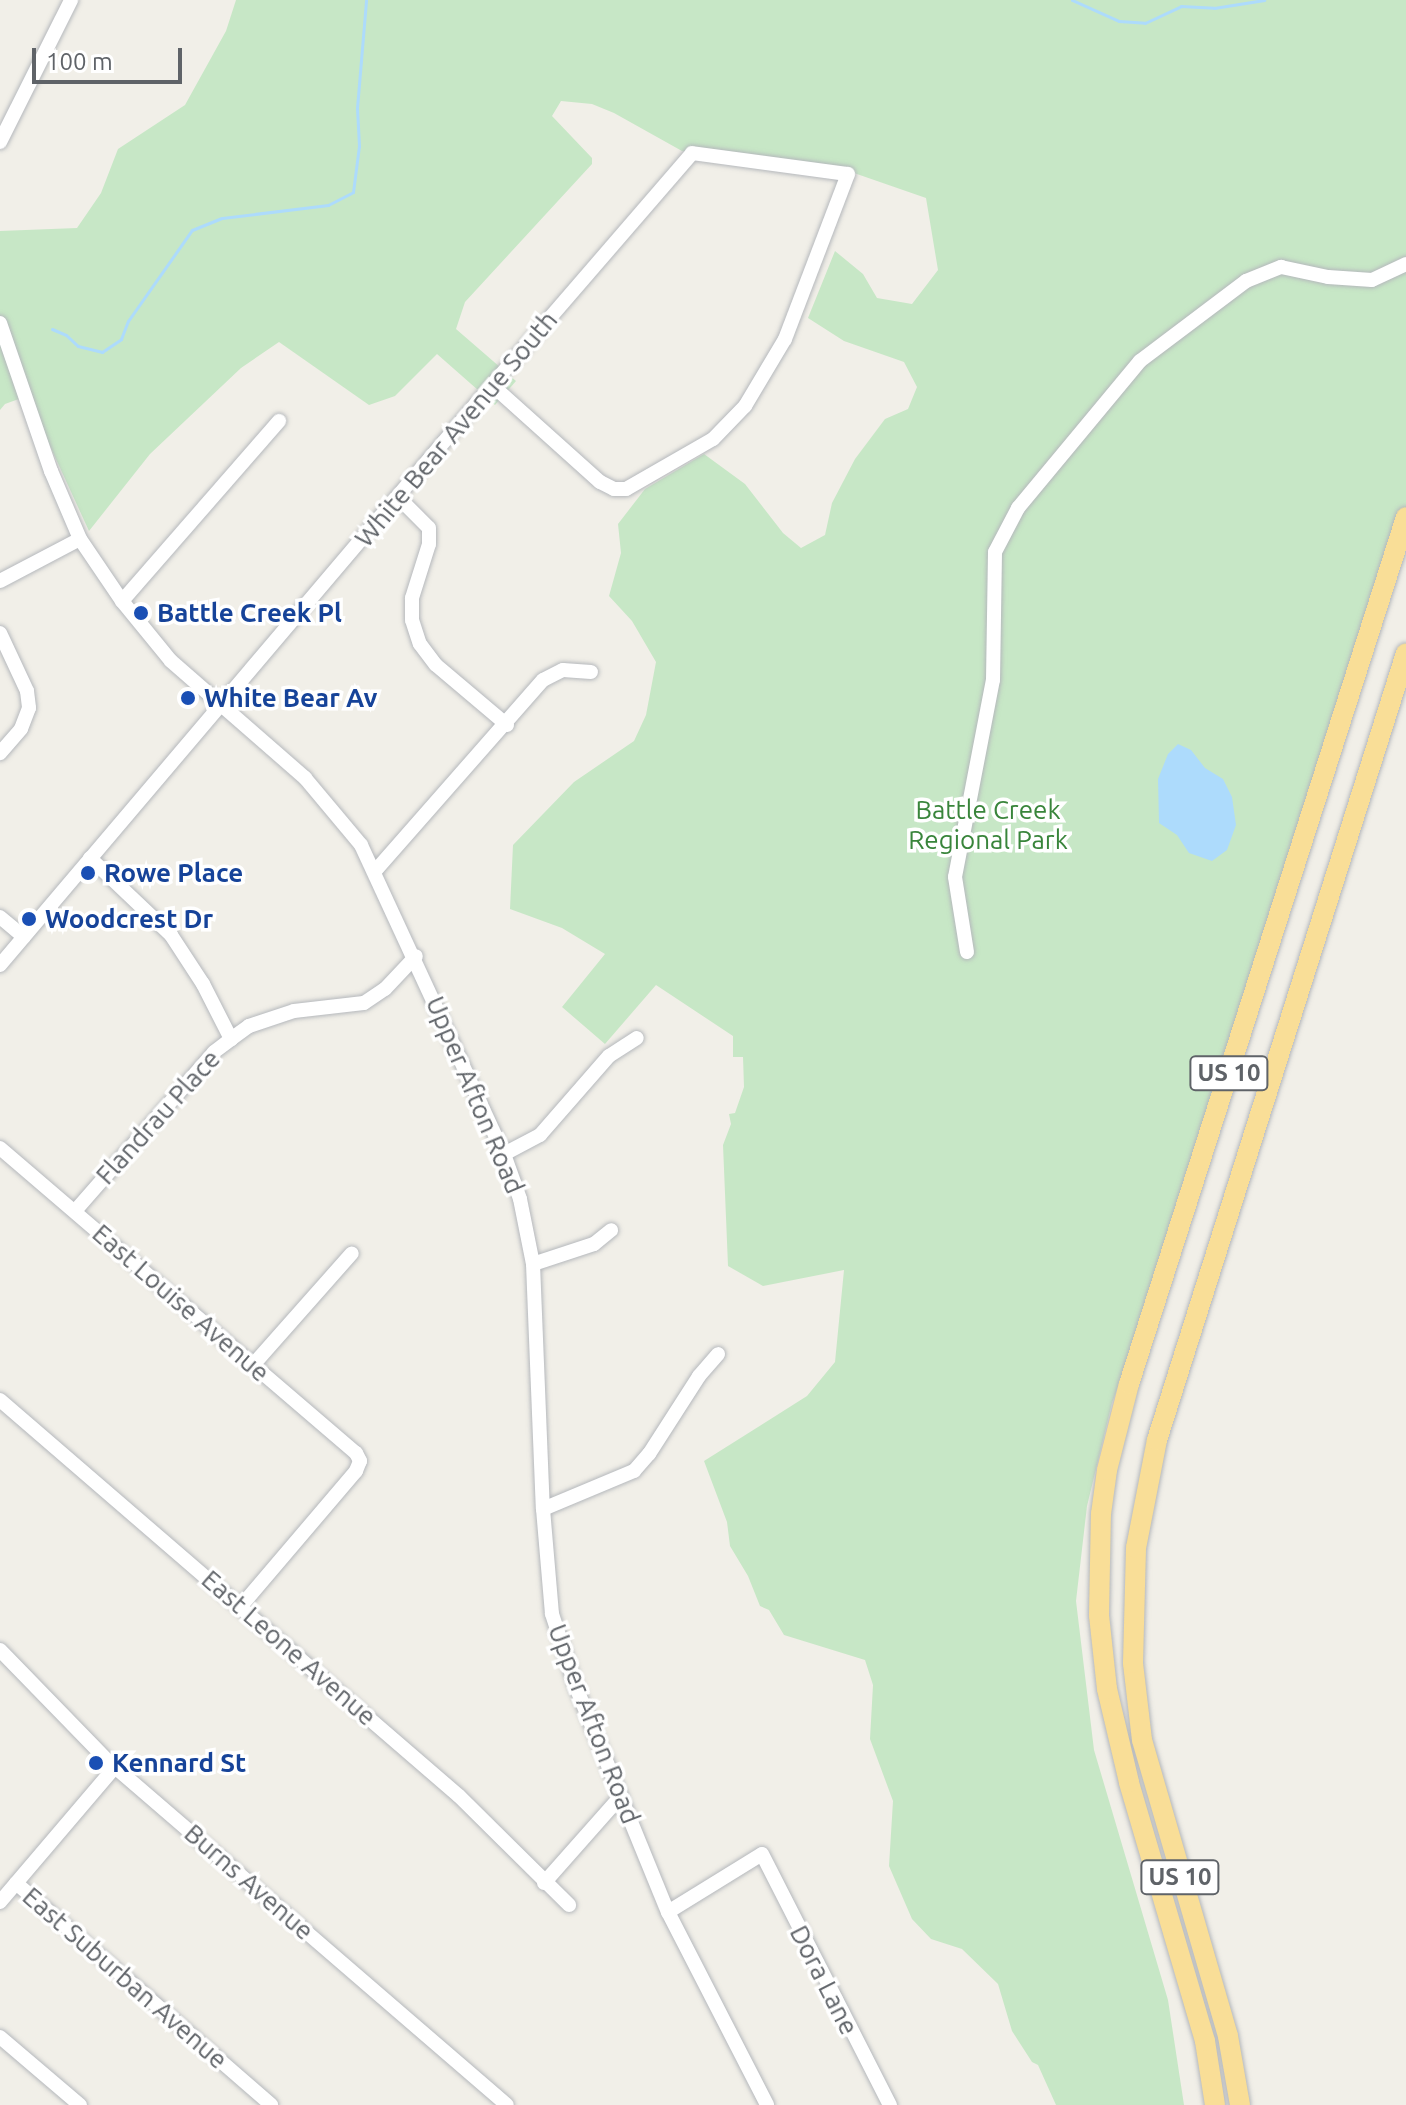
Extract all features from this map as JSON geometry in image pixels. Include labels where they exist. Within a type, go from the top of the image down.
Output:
[{"type":"highway","name":"US 10","points":[[1215,2105],[1205,2041],[1129,1782],[1107,1689],[1099,1615],[1101,1514],[1107,1470],[1129,1384],[1406,517]]},
{"type":"highway","name":"US 10","points":[[1240,2105],[1228,2036],[1142,1740],[1132,1636],[1136,1548],[1157,1440],[1406,653]]},
{"type":"street","points":[[0,142],[71,0]]},
{"type":"street","name":"White Bear Avenue South","points":[[0,965],[219,705],[399,498],[492,385],[692,153],[848,174],[795,317],[745,406],[713,439],[626,489],[614,489],[600,482],[492,385]]},
{"type":"street","points":[[967,952],[955,877],[993,680],[995,552],[1018,508],[1140,361],[1246,281],[1281,267],[1328,277],[1372,280],[1406,264]]},
{"type":"street","name":"Upper Afton Road","points":[[0,323],[51,471],[80,539],[122,601],[171,661],[326,798],[376,870],[504,1154],[520,1199],[533,1264],[543,1509],[552,1614],[576,1687],[668,1912],[767,2105]]},
{"type":"street","points":[[122,601],[279,421]]},
{"type":"street","points":[[399,498],[429,528],[429,544],[412,598],[412,620],[420,644],[436,665],[507,725]]},
{"type":"street","points":[[0,581],[80,539]]},
{"type":"street","points":[[0,633],[27,691],[29,708],[21,729],[0,753]]},
{"type":"street","points":[[376,870],[540,684],[552,674],[574,669],[591,672]]},
{"type":"street","points":[[90,858],[171,935],[203,984],[231,1039]]},
{"type":"street","points":[[0,917],[24,937]]},
{"type":"street","name":"Flandrau Place","points":[[75,1211],[214,1052],[231,1039],[249,1026],[283,1014],[364,1003],[385,989],[416,956]]},
{"type":"street","points":[[504,1154],[540,1135],[609,1056],[637,1038]]},
{"type":"street","name":"East Louise Avenue","points":[[0,1148],[356,1453],[360,1461],[356,1471],[241,1606]]},
{"type":"street","points":[[533,1264],[594,1244],[611,1230]]},
{"type":"street","points":[[253,1365],[352,1253]]},
{"type":"street","points":[[543,1509],[634,1471],[649,1454],[699,1376],[718,1354]]},
{"type":"street","name":"East Leone Avenue","points":[[0,1400],[459,1796],[569,1905]]},
{"type":"street","name":"Burns Avenue","points":[[0,1650],[115,1767],[501,2103]]},
{"type":"street","points":[[0,1902],[115,1767]]},
{"type":"street","points":[[544,1883],[621,1796]]},
{"type":"street","name":"Dora Lane","points":[[668,1912],[762,1854],[890,2105]]},
{"type":"street","name":"East Suburban Avenue","points":[[16,1883],[271,2105]]},
{"type":"street","points":[[0,2037],[80,2105]]},
{"type":"green space","name":"Battle Creek Regional Park","points":[[236,0],[1406,0],[1406,533],[1223,1100],[1112,1403],[1087,1506],[1076,1601],[1094,1750],[1168,2000],[1184,2105],[1056,2105],[1038,2065],[1032,2062],[1012,2031],[998,1984],[962,1949],[931,1939],[912,1919],[889,1866],[893,1801],[870,1739],[873,1685],[865,1660],[784,1635],[769,1610],[760,1606],[748,1576],[730,1546],[727,1522],[704,1461],[807,1396],[835,1362],[844,1270],[763,1286],[728,1266],[723,1145],[731,1124],[729,1114],[735,1113],[744,1087],[743,1057],[733,1057],[733,1036],[656,985],[605,1044],[562,1007],[605,954],[562,928],[510,909],[513,845],[574,782],[634,741],[646,715],[656,662],[632,621],[609,596],[621,553],[618,524],[645,489],[704,454],[745,484],[783,533],[801,548],[825,535],[832,503],[855,459],[885,419],[908,409],[917,387],[904,362],[844,341],[808,318],[835,251],[863,274],[877,298],[912,304],[938,270],[926,198],[854,173],[682,151],[614,113],[592,104],[561,101],[552,116],[592,158],[592,164],[465,302],[456,329],[516,381],[495,405],[437,354],[395,396],[369,405],[279,342],[241,368],[150,454],[89,531],[27,396],[5,404],[0,410],[0,231],[77,228],[101,193],[118,149],[185,105],[226,31]]},
{"type":"water","points":[[1178,744],[1191,750],[1205,768],[1223,779],[1232,797],[1236,825],[1227,850],[1212,861],[1189,853],[1177,835],[1159,823],[1158,779],[1168,754]]},
{"type":"waterway","points":[[52,329],[66,335],[78,346],[102,352],[121,339],[128,321],[192,230],[222,218],[328,205],[353,192],[359,146],[357,108],[366,0]]},
{"type":"waterway","points":[[1072,0],[1119,21],[1145,23],[1181,6],[1214,8],[1264,0]]},
{"type":"place","name":"Battle Creek Pl","points":[[141,613]]},
{"type":"place","name":"White Bear Av","points":[[188,698]]},
{"type":"place","name":"Rowe Place","points":[[88,873]]},
{"type":"place","name":"Woodcrest Dr","points":[[29,919]]},
{"type":"place","name":"Kennard St","points":[[96,1763]]}]
